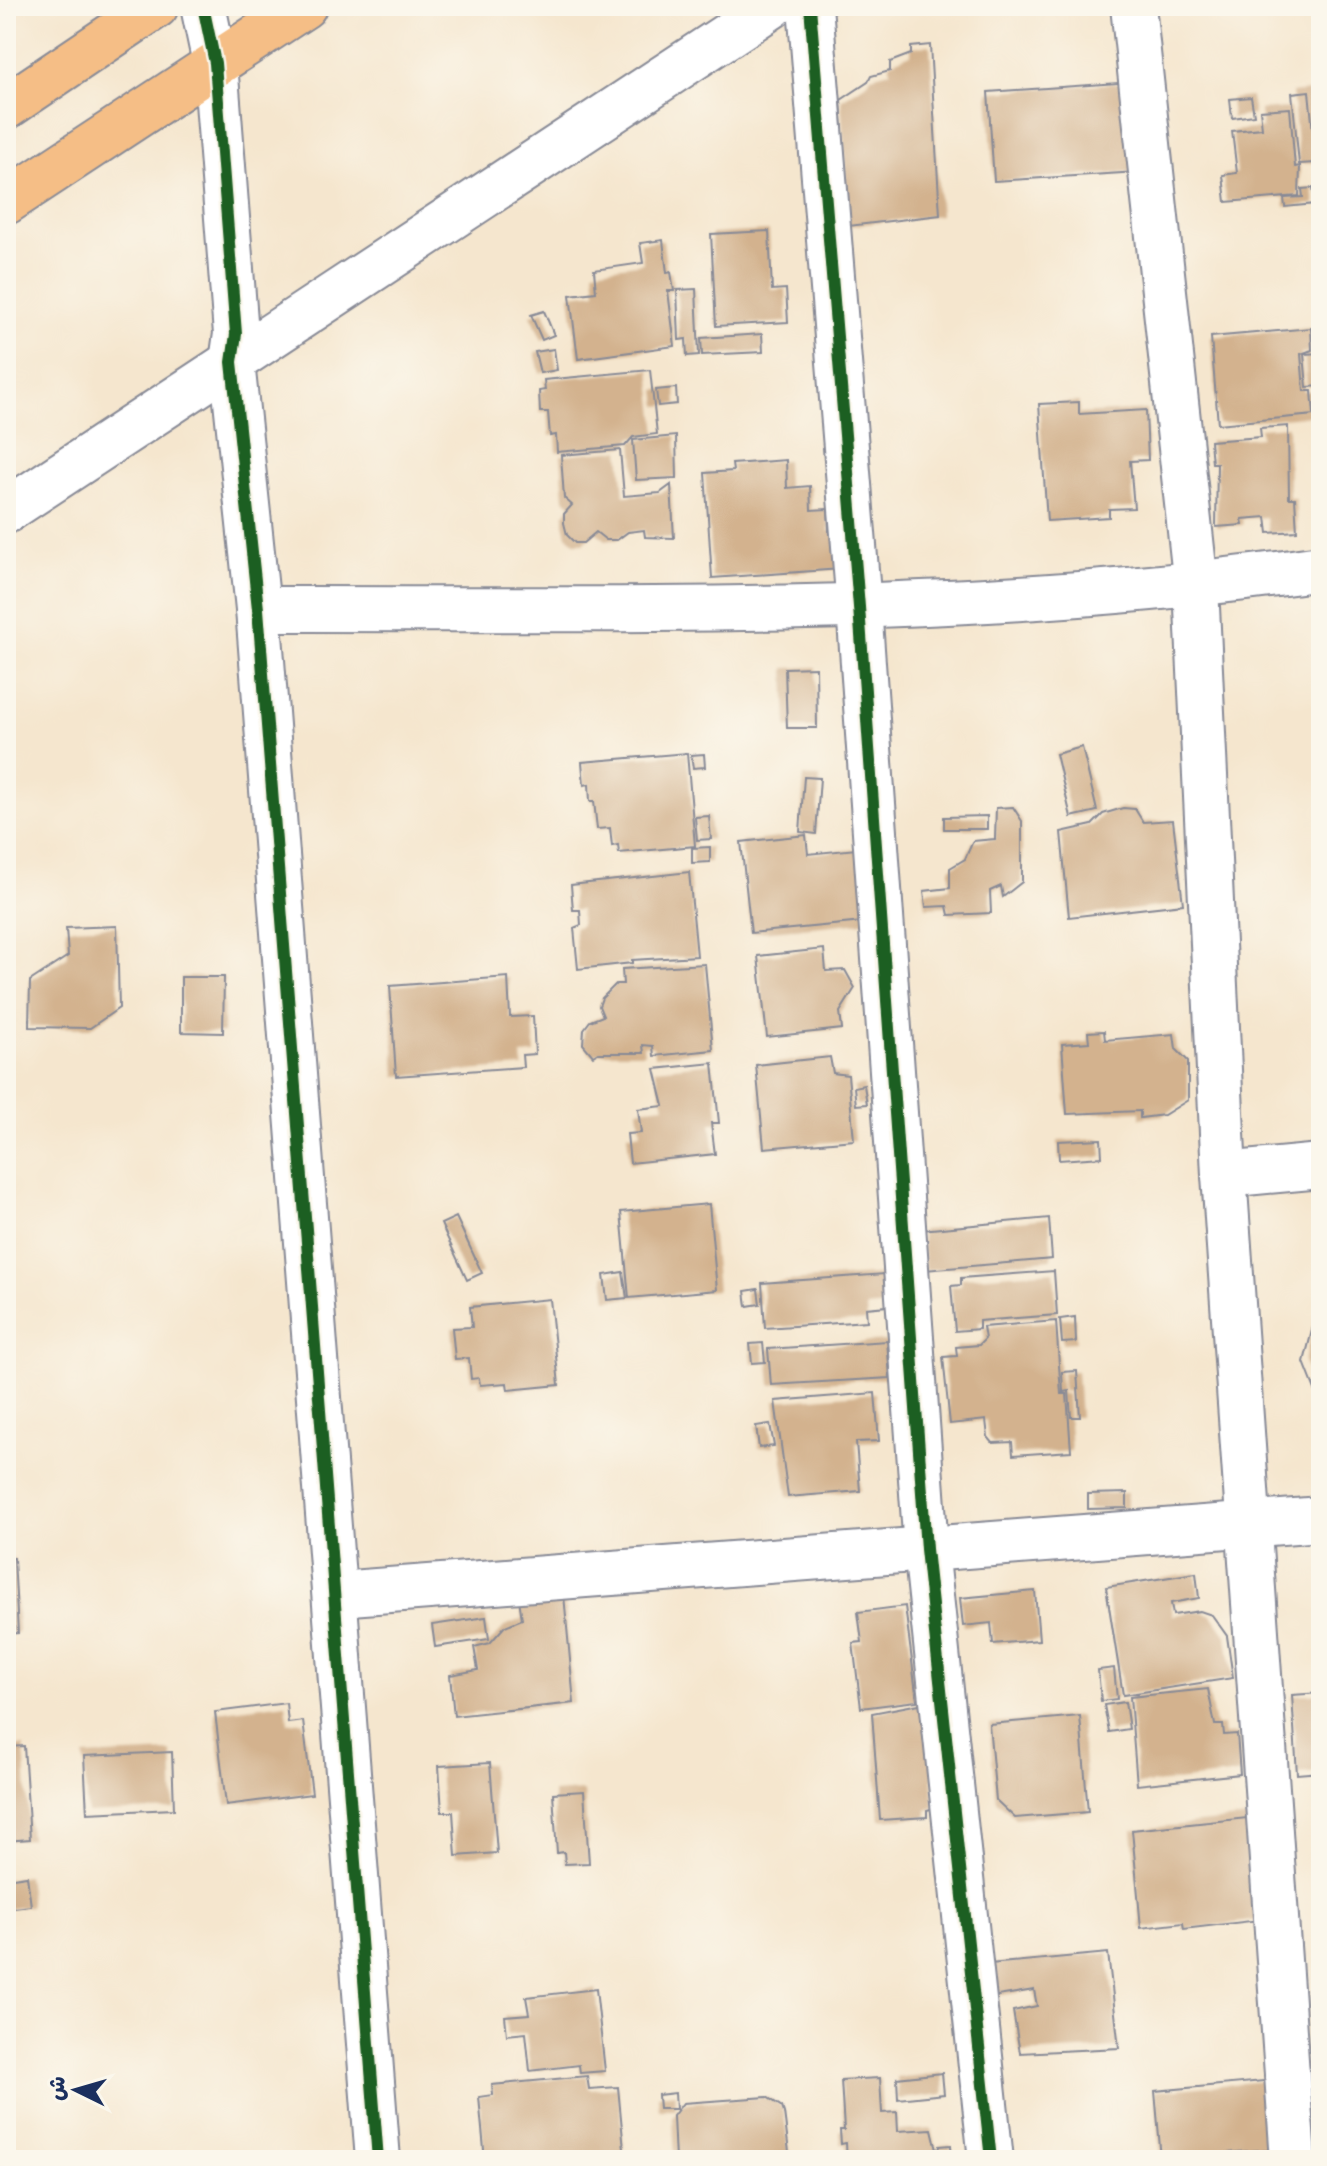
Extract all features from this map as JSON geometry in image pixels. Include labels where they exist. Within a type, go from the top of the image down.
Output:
[{"type":"main road","points":[[6,107],[156,6]]},
{"type":"main road","points":[[6,202],[304,6]]},
{"type":"street","points":[[203,6],[215,63],[236,334],[232,362],[258,609],[337,1594],[378,2160]]},
{"type":"street","points":[[6,511],[772,6]]},
{"type":"street","points":[[810,6],[859,607],[926,1549],[991,2160]]},
{"type":"street","points":[[1133,6],[1196,586],[1224,1175],[1293,2160]]},
{"type":"street","points":[[258,609],[859,607],[1196,586],[1321,568]]},
{"type":"street","points":[[1224,1175],[1321,1166]]},
{"type":"street","points":[[337,1594],[1321,1519]]},
{"type":"building","points":[[1316,6],[1321,6],[1321,53],[1319,53]]},
{"type":"building","points":[[930,45],[940,215],[849,226],[841,100],[868,82],[871,76],[890,71],[890,62],[911,54],[911,47]]},
{"type":"building","points":[[1132,82],[1138,172],[994,181],[988,92]]},
{"type":"building","points":[[1309,91],[1316,163],[1299,164],[1292,93]]},
{"type":"building","points":[[1251,97],[1254,115],[1232,118],[1230,99]]},
{"type":"building","points":[[1290,108],[1295,167],[1300,166],[1299,196],[1226,202],[1223,175],[1237,173],[1232,131],[1262,128],[1260,110]]},
{"type":"building","points":[[1313,188],[1315,204],[1285,207],[1284,198],[1303,197],[1302,189]]},
{"type":"building","points":[[769,231],[772,290],[786,289],[788,322],[716,326],[711,234]]},
{"type":"building","points":[[663,240],[667,273],[671,272],[674,291],[668,291],[675,346],[578,359],[570,295],[596,292],[594,270],[643,263],[640,243]]},
{"type":"building","points":[[696,289],[699,355],[687,356],[686,339],[679,340],[677,290]]},
{"type":"building","points":[[544,311],[554,335],[542,340],[531,315]]},
{"type":"building","points":[[1311,328],[1312,350],[1301,354],[1304,391],[1312,391],[1314,415],[1218,424],[1211,337]]},
{"type":"building","points":[[762,334],[763,352],[702,355],[701,338]]},
{"type":"building","points":[[554,349],[557,370],[540,373],[535,352]]},
{"type":"building","points":[[1321,353],[1321,386],[1307,387],[1304,354]]},
{"type":"building","points":[[650,370],[657,434],[633,437],[625,446],[557,452],[556,435],[550,436],[548,412],[540,412],[539,391],[545,390],[544,380]]},
{"type":"building","points":[[676,388],[677,404],[658,406],[656,390]]},
{"type":"building","points":[[1079,402],[1079,414],[1146,410],[1148,460],[1130,461],[1134,508],[1109,509],[1109,517],[1047,521],[1039,404]]},
{"type":"building","points":[[1288,426],[1289,498],[1295,498],[1297,531],[1268,533],[1266,517],[1242,519],[1243,525],[1216,527],[1217,463],[1212,463],[1210,441],[1261,437],[1260,428]]},
{"type":"building","points":[[676,436],[677,478],[636,480],[633,440]]},
{"type":"building","points":[[620,450],[624,496],[660,493],[671,485],[674,538],[645,537],[644,530],[628,532],[617,540],[606,540],[596,532],[583,543],[575,543],[567,535],[564,523],[564,514],[572,505],[564,498],[561,455]]},
{"type":"building","points":[[786,460],[787,488],[810,486],[811,510],[828,509],[829,531],[838,531],[841,569],[712,578],[705,473],[733,471],[732,464]]},
{"type":"building","points":[[816,667],[817,728],[787,728],[785,668]]},
{"type":"building","points":[[1082,747],[1097,811],[1071,817],[1056,754]]},
{"type":"building","points":[[687,753],[695,846],[619,853],[618,845],[612,846],[610,828],[597,829],[594,801],[590,801],[589,784],[584,785],[582,762]]},
{"type":"building","points":[[704,754],[705,767],[693,768],[691,755]]},
{"type":"building","points":[[804,777],[820,778],[816,834],[800,832]]},
{"type":"building","points":[[1013,807],[1022,821],[1022,882],[1003,897],[1001,886],[990,891],[991,913],[949,915],[947,906],[926,907],[924,891],[950,888],[950,868],[965,859],[973,841],[995,839],[996,808]]},
{"type":"building","points":[[1123,808],[1135,809],[1143,822],[1173,820],[1183,904],[1069,917],[1061,832],[1092,825],[1103,814]]},
{"type":"building","points":[[709,816],[711,839],[697,840],[695,817]]},
{"type":"building","points":[[987,816],[987,829],[944,829],[944,817]]},
{"type":"building","points":[[806,835],[808,854],[866,848],[873,921],[751,933],[741,842]]},
{"type":"building","points":[[710,847],[710,862],[692,863],[692,848]]},
{"type":"building","points":[[689,872],[697,956],[632,960],[632,963],[578,969],[574,928],[581,925],[580,910],[573,910],[571,885]]},
{"type":"building","points":[[117,926],[119,1008],[90,1028],[29,1027],[30,981],[68,956],[66,928]]},
{"type":"building","points":[[824,949],[826,971],[845,970],[855,988],[840,1012],[842,1029],[767,1037],[758,956]]},
{"type":"building","points":[[705,964],[713,1050],[654,1056],[653,1046],[643,1045],[644,1053],[598,1053],[593,1056],[583,1044],[584,1029],[590,1021],[603,1016],[599,1006],[602,998],[616,984],[623,984],[622,969]]},
{"type":"building","points":[[181,977],[224,977],[223,1033],[181,1032]]},
{"type":"building","points":[[508,977],[510,1017],[533,1016],[535,1054],[522,1055],[523,1067],[396,1076],[390,986]]},
{"type":"building","points":[[1104,1031],[1105,1040],[1174,1034],[1176,1049],[1188,1061],[1188,1100],[1164,1115],[1140,1118],[1140,1111],[1067,1114],[1062,1044],[1089,1042],[1088,1032]]},
{"type":"building","points":[[830,1057],[833,1073],[848,1075],[854,1140],[764,1148],[756,1065]]},
{"type":"building","points":[[713,1063],[719,1123],[711,1123],[715,1154],[630,1163],[627,1134],[641,1133],[638,1109],[664,1106],[655,1069]]},
{"type":"building","points":[[864,1085],[867,1104],[856,1105],[854,1087]]},
{"type":"building","points":[[1101,1139],[1102,1157],[1059,1160],[1058,1141]]},
{"type":"building","points":[[709,1204],[717,1290],[629,1298],[621,1212]]},
{"type":"building","points":[[456,1217],[482,1273],[467,1280],[441,1224]]},
{"type":"building","points":[[1049,1218],[1052,1259],[925,1270],[921,1230]]},
{"type":"building","points":[[1054,1271],[1057,1315],[979,1321],[979,1329],[955,1331],[951,1286],[961,1285],[961,1278]]},
{"type":"building","points":[[623,1272],[627,1298],[607,1300],[604,1275]]},
{"type":"building","points":[[885,1274],[887,1306],[866,1308],[867,1321],[765,1328],[762,1283]]},
{"type":"building","points":[[758,1289],[760,1304],[747,1306],[745,1291]]},
{"type":"building","points":[[1321,1295],[1321,1405],[1304,1362]]},
{"type":"building","points":[[550,1299],[559,1385],[508,1390],[507,1383],[480,1385],[479,1378],[471,1379],[469,1358],[455,1359],[452,1328],[472,1327],[470,1307]]},
{"type":"building","points":[[1075,1317],[1076,1342],[1062,1343],[1060,1319]]},
{"type":"building","points":[[1056,1321],[1061,1394],[1067,1394],[1071,1451],[1013,1455],[1012,1442],[993,1443],[988,1437],[986,1420],[950,1424],[943,1357],[957,1356],[956,1347],[979,1345],[985,1339],[983,1327]]},
{"type":"building","points":[[887,1341],[890,1378],[771,1385],[768,1349]]},
{"type":"building","points":[[763,1343],[765,1362],[752,1363],[750,1344]]},
{"type":"building","points":[[1077,1371],[1080,1417],[1071,1417],[1069,1391],[1063,1392],[1062,1372]]},
{"type":"building","points":[[875,1393],[879,1441],[856,1442],[860,1491],[788,1497],[775,1401]]},
{"type":"building","points":[[770,1424],[774,1446],[759,1448],[756,1426]]},
{"type":"building","points":[[1127,1493],[1127,1508],[1088,1509],[1088,1494]]},
{"type":"building","points":[[6,1558],[14,1558],[18,1633],[6,1634]]},
{"type":"building","points":[[1196,1573],[1199,1598],[1171,1603],[1173,1615],[1200,1611],[1212,1615],[1227,1636],[1233,1678],[1123,1695],[1106,1587]]},
{"type":"building","points":[[1035,1591],[1039,1640],[993,1644],[991,1623],[963,1626],[960,1598]]},
{"type":"building","points":[[564,1595],[574,1703],[454,1716],[450,1675],[478,1670],[474,1647],[490,1643],[505,1626],[522,1619],[519,1599]]},
{"type":"building","points":[[905,1606],[917,1701],[861,1708],[853,1643],[862,1642],[858,1612]]},
{"type":"building","points":[[486,1617],[489,1639],[435,1647],[432,1625]]},
{"type":"building","points":[[1114,1668],[1117,1699],[1101,1701],[1098,1670]]},
{"type":"building","points":[[1208,1689],[1215,1725],[1223,1725],[1224,1735],[1237,1734],[1240,1774],[1137,1785],[1130,1697]]},
{"type":"building","points":[[1321,1693],[1321,1772],[1297,1774],[1292,1695]]},
{"type":"building","points":[[930,1702],[934,1808],[927,1810],[927,1817],[880,1820],[872,1713]]},
{"type":"building","points":[[1125,1702],[1129,1729],[1109,1732],[1104,1705]]},
{"type":"building","points":[[286,1703],[288,1723],[303,1721],[312,1794],[226,1805],[215,1712]]},
{"type":"building","points":[[1080,1716],[1088,1812],[1015,1818],[996,1800],[989,1724]]},
{"type":"building","points":[[24,1746],[30,1839],[6,1841],[6,1747]]},
{"type":"building","points":[[172,1752],[174,1809],[87,1813],[84,1756]]},
{"type":"building","points":[[490,1763],[497,1853],[456,1856],[453,1812],[442,1812],[439,1766]]},
{"type":"building","points":[[584,1791],[589,1863],[565,1864],[564,1852],[557,1853],[553,1793]]},
{"type":"building","points":[[1247,1818],[1260,1920],[1184,1929],[1183,1923],[1141,1928],[1132,1830]]},
{"type":"building","points":[[27,1876],[31,1906],[6,1909],[6,1879]]},
{"type":"building","points":[[1108,1953],[1119,2048],[1020,2053],[1013,2011],[1037,2006],[1034,1990],[985,1998],[990,1964]]},
{"type":"building","points":[[596,1989],[605,2071],[580,2073],[579,2065],[530,2071],[526,2033],[507,2035],[505,2016],[529,2014],[526,1997]]},
{"type":"building","points":[[942,2073],[944,2094],[898,2099],[897,2078]]},
{"type":"building","points":[[587,2076],[589,2089],[618,2087],[625,2160],[485,2160],[479,2097],[493,2095],[492,2085]]},
{"type":"building","points":[[880,2078],[882,2113],[897,2112],[898,2131],[932,2129],[938,2154],[933,2154],[933,2160],[847,2160],[846,2143],[841,2144],[840,2130],[844,2130],[841,2080]]},
{"type":"building","points":[[1274,2080],[1281,2148],[1161,2159],[1155,2091]]},
{"type":"building","points":[[675,2093],[676,2109],[659,2109],[658,2095]]},
{"type":"building","points":[[767,2097],[782,2107],[790,2160],[675,2160],[673,2116],[683,2103]]},
{"type":"building","points":[[951,2145],[952,2160],[937,2160],[940,2146]]},
{"type":"cycle path","points":[[203,6],[215,63],[236,334],[232,362],[258,609],[378,2160]]},
{"type":"cycle path","points":[[810,6],[859,607],[926,1549],[991,2160]]}]
